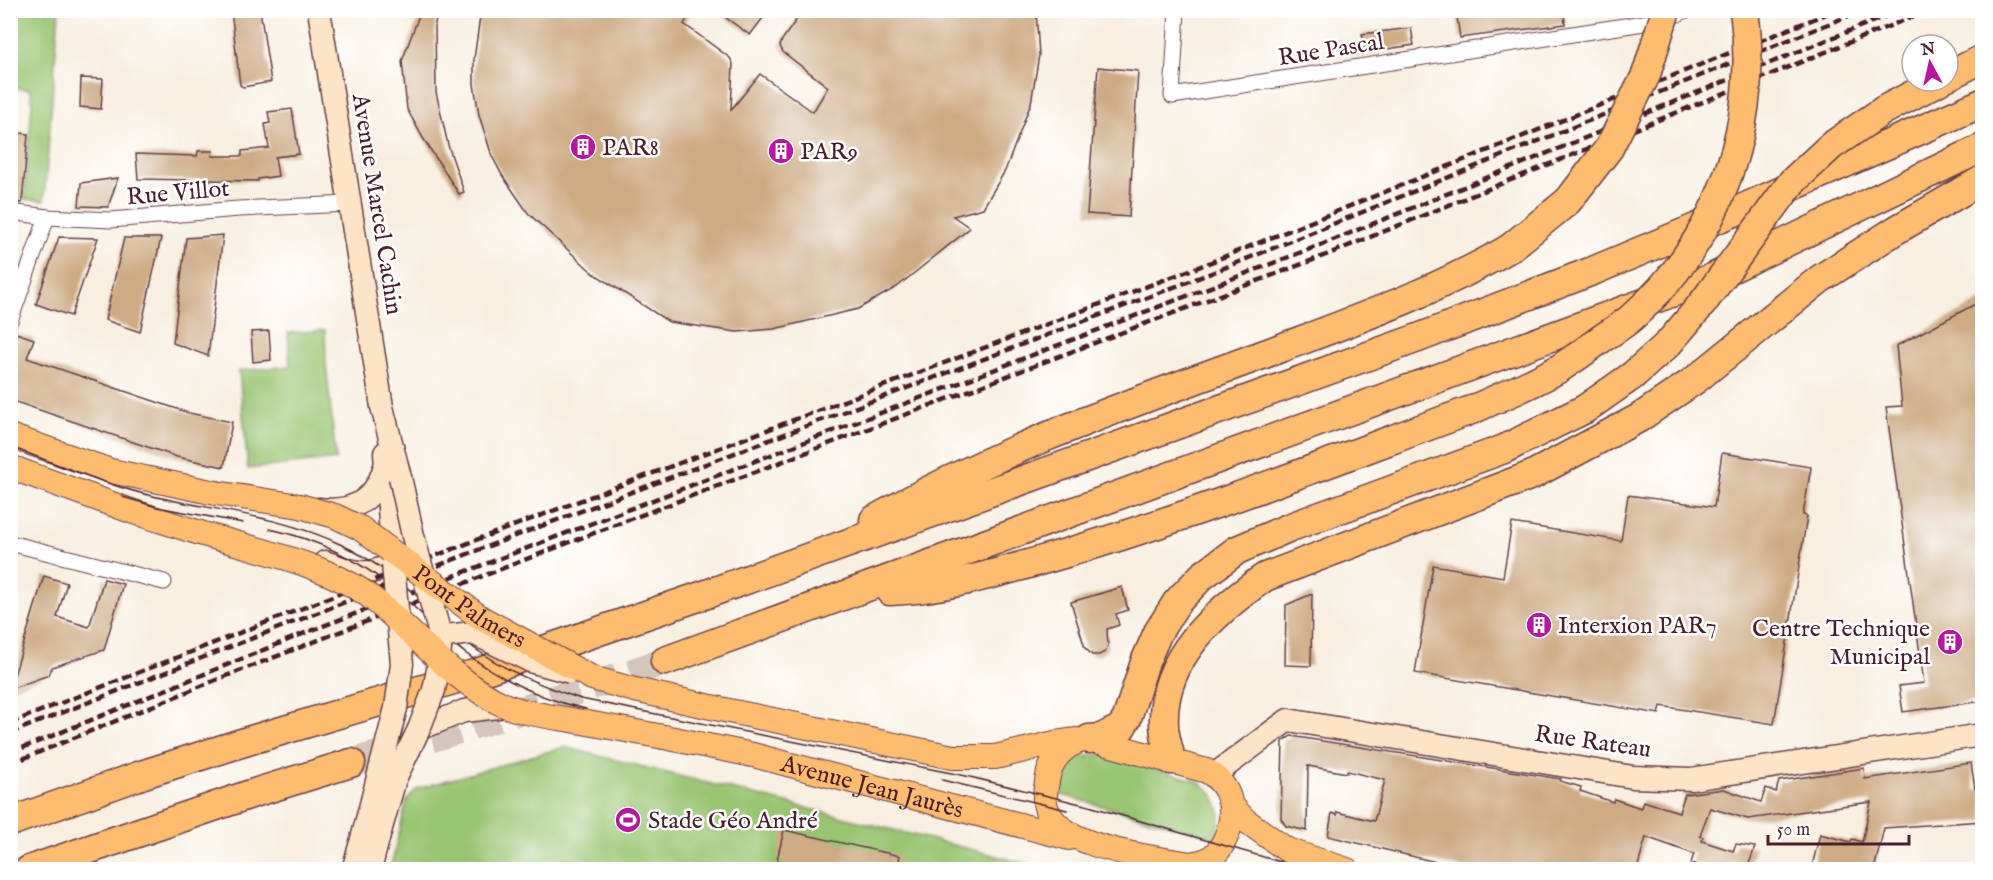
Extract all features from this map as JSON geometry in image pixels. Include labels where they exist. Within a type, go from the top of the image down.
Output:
[{"type":"highway","points":[[821,552],[907,501],[997,457],[1390,308],[1472,271],[1510,248],[1568,201],[1609,148],[1646,75],[1666,10]]},
{"type":"highway","points":[[855,592],[903,590],[949,583],[995,573],[1088,546],[1181,516],[1474,409],[1560,368],[1630,320],[1661,289],[1686,257],[1715,208],[1736,151],[1746,101],[1748,39],[1744,10]]},
{"type":"highway","points":[[1960,70],[1983,59]]},
{"type":"highway","points":[[1086,739],[1101,738],[1121,728],[1158,632],[1177,602],[1202,576],[1237,550],[1288,528],[1504,449],[1585,409],[1632,376],[1668,344],[1792,182],[1831,147],[1884,110],[1916,93]]},
{"type":"highway","points":[[10,822],[144,774],[477,673],[704,595],[1418,338],[1584,274],[1741,209],[1983,103]]},
{"type":"highway","points":[[665,661],[1712,278],[1983,148]]},
{"type":"highway","points":[[1171,760],[1164,724],[1168,689],[1182,657],[1202,628],[1233,599],[1265,577],[1532,475],[1639,418],[1695,380],[1820,279],[1896,230],[1983,180]]},
{"type":"highway","points":[[29,870],[199,811],[351,763]]},
{"type":"main road","name":"Pont Palmers","points":[[10,436],[111,471],[216,493],[304,508],[334,516],[360,528],[401,555],[425,577],[481,618],[592,678],[729,711]]},
{"type":"main road","name":"Avenue Jean Jaurès","points":[[10,467],[131,511],[293,561],[354,586],[373,598],[435,648],[467,682],[506,706],[537,714],[753,755],[1108,848]]},
{"type":"main road","name":"Avenue Jean Jaurès","points":[[729,711],[953,757],[995,757],[1055,743],[1086,739]]},
{"type":"main road","points":[[1080,841],[1068,834],[1050,817],[1045,805],[1045,795],[1053,762],[1059,753],[1069,745],[1086,739],[1207,771],[1214,775],[1226,790],[1233,807],[1245,820],[1287,850],[1347,870]]},
{"type":"main road","points":[[1108,848],[1190,864],[1203,862],[1218,851],[1223,843],[1230,828],[1233,807]]},
{"type":"main road","points":[[1108,848],[1184,870]]},
{"type":"street","name":"Avenue Marcel Cachin","points":[[319,10],[382,407],[388,475],[401,555],[399,621],[402,663],[396,708],[370,839]]},
{"type":"street","name":"Rue Pascal","points":[[1177,10],[1172,96],[1663,20],[1688,10]]},
{"type":"street","name":"Rue Villot","points":[[10,212],[47,217],[111,220],[238,209],[350,204]]},
{"type":"street","points":[[10,321],[47,217]]},
{"type":"street","points":[[304,508],[331,511],[355,506],[370,496],[388,475]]},
{"type":"street","points":[[200,533],[284,548],[358,573],[372,572],[401,555]]},
{"type":"street","points":[[10,543],[164,582]]},
{"type":"street","points":[[353,870],[370,839],[434,690],[435,648],[425,577]]},
{"type":"street","points":[[402,663],[435,648],[457,634],[473,633],[533,662],[592,678]]},
{"type":"street","points":[[419,729],[464,711],[506,706]]},
{"type":"street","name":"Rue Rateau","points":[[1214,775],[1288,720],[1633,777],[1691,779],[1983,735]]},
{"type":"street","points":[[370,839],[370,870]]},
{"type":"green space","points":[[11,10],[59,11],[44,201],[24,199],[32,104],[31,90],[11,87]]},
{"type":"green space","points":[[325,330],[326,363],[336,459],[248,469],[239,371],[290,366],[288,333]]},
{"type":"green space","name":"Stade Géo André","points":[[564,747],[1049,869],[390,870],[407,800],[417,789]]},
{"type":"green space","points":[[1092,755],[1103,755],[1195,780],[1203,785],[1214,798],[1220,812],[1220,820],[1213,837],[1055,793],[1066,767],[1076,760]]},
{"type":"building","points":[[231,10],[260,10],[271,82],[243,87],[240,85]]},
{"type":"building","points":[[421,10],[437,10],[435,24],[436,92],[448,145],[464,192],[459,194],[407,109],[402,61]]},
{"type":"building","points":[[481,10],[692,10],[684,24],[730,58],[733,64],[731,110],[760,74],[813,112],[828,87],[783,52],[780,46],[803,10],[1036,10],[1039,55],[1031,103],[1005,171],[983,208],[953,216],[970,228],[897,287],[858,309],[774,329],[737,332],[669,322],[593,273],[528,213],[492,156],[479,115],[474,84],[474,59]]},
{"type":"building","points":[[715,10],[769,10],[750,35]]},
{"type":"building","points":[[1456,10],[1564,10],[1565,24],[1460,38]]},
{"type":"building","points":[[1411,28],[1414,45],[1366,52],[1362,34]]},
{"type":"building","points":[[1098,67],[1138,71],[1129,217],[1087,214]]},
{"type":"building","points":[[81,78],[103,79],[101,109],[80,107]]},
{"type":"building","points":[[292,109],[299,154],[275,157],[278,176],[258,179],[258,181],[138,179],[136,154],[197,156],[198,151],[213,151],[212,156],[242,156],[242,151],[269,148],[265,124],[270,123],[268,112]]},
{"type":"building","points":[[10,132],[28,134],[22,203],[10,202]]},
{"type":"building","points":[[118,178],[108,207],[79,206],[81,183]]},
{"type":"building","points":[[223,235],[208,356],[173,343],[186,238]]},
{"type":"building","points":[[59,237],[98,238],[71,316],[36,304]]},
{"type":"building","points":[[124,238],[161,238],[140,332],[105,320]]},
{"type":"building","points":[[1983,300],[1983,701],[1903,712],[1899,686],[1924,683],[1886,407],[1902,406],[1896,346]]},
{"type":"building","points":[[269,331],[271,360],[253,362],[251,332]]},
{"type":"building","points":[[16,333],[34,339],[27,358],[189,413],[232,422],[224,467],[177,457],[10,400],[10,350]]},
{"type":"building","points":[[1722,453],[1811,467],[1803,515],[1807,516],[1774,724],[1661,706],[1659,714],[1415,673],[1433,565],[1503,577],[1512,523],[1621,541],[1628,495],[1714,507]]},
{"type":"building","points":[[44,576],[67,583],[57,617],[89,627],[104,579],[123,584],[104,650],[52,667],[49,675],[10,689]]},
{"type":"building","points":[[1122,587],[1128,610],[1116,614],[1119,625],[1107,629],[1108,646],[1105,652],[1092,655],[1085,648],[1071,602]]},
{"type":"building","points":[[1312,594],[1311,666],[1285,665],[1286,605]]},
{"type":"building","points":[[1291,736],[1561,779],[1560,781],[1581,787],[1580,791],[1613,802],[1614,799],[1641,808],[1643,801],[1679,812],[1685,794],[1724,789],[1761,802],[1766,788],[1776,792],[1779,781],[1864,768],[1865,779],[1971,763],[1975,789],[1983,789],[1983,821],[1884,828],[1874,870],[1811,870],[1820,834],[1851,842],[1852,839],[1862,842],[1871,802],[1748,819],[1710,808],[1700,836],[1703,837],[1702,841],[1733,851],[1736,844],[1755,847],[1747,870],[1710,870],[1691,863],[1694,854],[1646,837],[1637,870],[1469,870],[1328,836],[1332,813],[1337,815],[1337,812],[1374,821],[1385,780],[1347,771],[1347,773],[1308,766],[1307,831],[1286,826],[1281,819],[1283,741]]},
{"type":"building","points":[[784,830],[900,856],[897,870],[782,870],[784,862],[777,860]]},
{"type":"tunnel","points":[[351,763],[510,714],[665,661]]},
{"type":"tram line","points":[[10,447],[120,487],[274,521],[320,535],[352,550],[399,581],[459,636],[487,657],[526,678],[581,699],[966,776],[1089,806],[1308,870]]},
{"type":"tram line","points":[[123,497],[157,507],[243,523]]},
{"type":"tram line","points":[[270,529],[321,545],[352,560],[396,591],[456,646],[479,663],[538,694],[586,709]]},
{"type":"tram line","points":[[942,780],[1067,810]]},
{"type":"railway","points":[[10,723],[476,540],[1206,264],[1836,10]]},
{"type":"railway","points":[[10,733],[478,550],[1214,272],[1863,10]]},
{"type":"railway","points":[[10,753],[310,631],[1323,244],[1901,10]]},
{"type":"railway","points":[[10,764],[216,680],[573,541],[1326,255],[1929,10]]},
{"type":"place","name":"PAR8","points":[[583,147]]},
{"type":"place","name":"PAR9","points":[[781,151]]},
{"type":"place","name":"Interxion PAR7","points":[[1539,625]]},
{"type":"place","name":"Centre Technique Municipal","points":[[1950,642]]},
{"type":"place","name":"Stade Géo André","points":[[628,820]]}]
